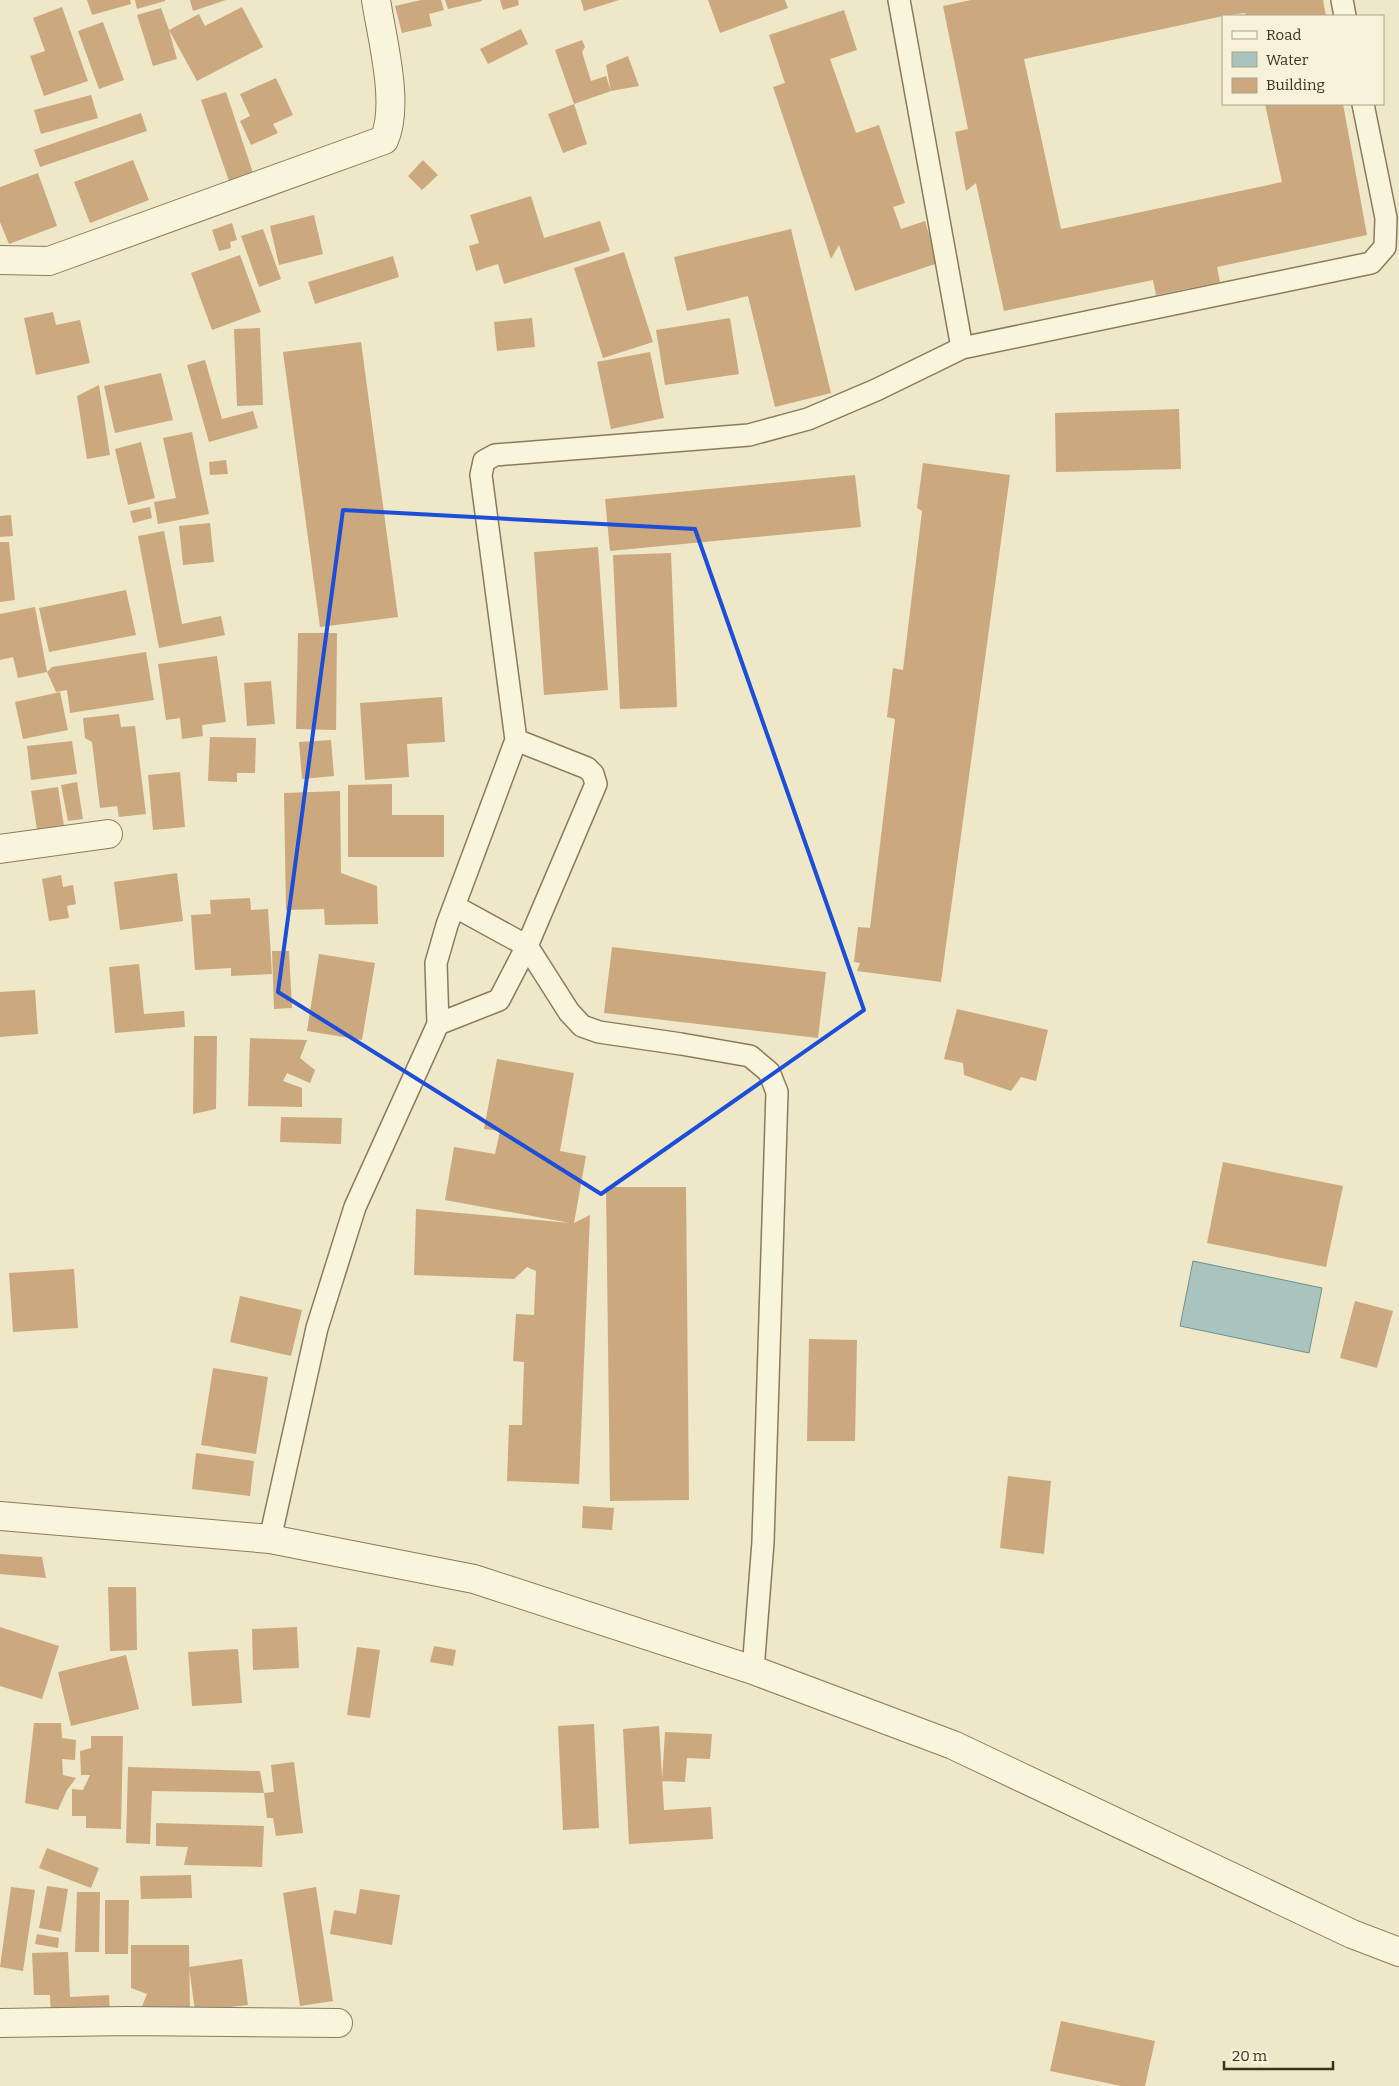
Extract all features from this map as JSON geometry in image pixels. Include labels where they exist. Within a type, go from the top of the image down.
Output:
[{"type":"street","points":[[0,260],[49,262],[384,140],[390,127],[392,108],[376,0]]},
{"type":"street","points":[[0,849],[108,834]]},
{"type":"street","points":[[0,1516],[270,1539],[474,1579],[753,1670],[953,1745],[1352,1934],[1399,1952]]},
{"type":"street","points":[[0,2024],[127,2021],[338,2023]]},
{"type":"lane","points":[[899,0],[962,348]]},
{"type":"lane","points":[[1342,0],[1345,15]]},
{"type":"lane","points":[[270,1539],[317,1328],[354,1207],[438,1024],[436,963],[454,906],[516,740],[481,475],[484,461],[495,455],[749,435],[808,419],[876,390],[962,348],[1371,263],[1384,247],[1386,218],[1363,105]]},
{"type":"lane","points":[[438,1024],[499,1000],[527,946],[596,784],[593,774],[587,768],[516,740]]},
{"type":"lane","points":[[454,906],[527,946],[569,1012],[582,1026],[599,1032],[750,1056],[769,1072],[778,1092],[763,1542],[753,1670]]},
{"type":"highlighted area","points":[[343,510],[695,529],[864,1010],[601,1194],[278,992]]},
{"type":"water","points":[[1193,1261],[1322,1288],[1309,1353],[1180,1326]]},
{"type":"building","points":[[87,0],[130,0],[131,4],[92,15]]},
{"type":"building","points":[[135,0],[165,0],[165,1],[137,9]]},
{"type":"building","points":[[190,0],[226,0],[193,11]]},
{"type":"building","points":[[421,0],[441,0],[444,10],[429,14],[432,26],[402,33],[395,6]]},
{"type":"building","points":[[445,0],[482,0],[482,1],[448,9]]},
{"type":"building","points":[[500,0],[518,0],[519,5],[503,10]]},
{"type":"building","points":[[581,0],[619,0],[584,11]]},
{"type":"building","points":[[708,0],[785,0],[788,8],[720,33]]},
{"type":"building","points":[[971,0],[1323,0],[1326,15],[1246,15],[1245,13],[1222,15],[1024,59],[1061,229],[1282,182],[1265,105],[1343,105],[1367,235],[1217,267],[1220,282],[1156,295],[1153,280],[1004,311],[976,183],[966,191],[955,132],[968,129],[943,6]]},
{"type":"building","points":[[62,7],[88,81],[44,96],[30,56],[45,51],[33,18]]},
{"type":"building","points":[[242,7],[263,47],[197,81],[169,30],[199,14],[205,26]]},
{"type":"building","points":[[161,8],[177,59],[153,66],[137,15]]},
{"type":"building","points":[[844,10],[857,50],[830,59],[856,133],[879,125],[905,203],[893,207],[901,229],[925,221],[938,263],[855,291],[839,245],[831,259],[773,87],[785,83],[769,35]]},
{"type":"building","points":[[103,22],[124,80],[99,89],[78,31]]},
{"type":"building","points":[[521,29],[528,44],[488,64],[480,49]]},
{"type":"building","points":[[582,40],[585,47],[582,52],[591,81],[606,76],[611,91],[574,104],[555,50]]},
{"type":"building","points":[[628,56],[639,86],[611,91],[606,65]]},
{"type":"building","points":[[276,78],[293,115],[273,124],[278,133],[251,145],[240,121],[250,116],[240,94]]},
{"type":"building","points":[[226,92],[253,173],[229,181],[201,100]]},
{"type":"building","points":[[91,95],[98,118],[41,134],[34,110]]},
{"type":"building","points":[[574,104],[587,144],[563,153],[548,114]]},
{"type":"building","points":[[141,113],[147,131],[40,167],[34,150]]},
{"type":"building","points":[[133,160],[149,200],[90,223],[74,182]]},
{"type":"building","points":[[423,160],[438,175],[422,190],[408,176]]},
{"type":"building","points":[[38,173],[57,226],[9,244],[0,222],[0,187]]},
{"type":"building","points":[[531,196],[544,238],[600,221],[610,251],[504,284],[498,264],[476,271],[469,246],[479,243],[470,215]]},
{"type":"building","points":[[314,215],[323,254],[279,265],[270,226]]},
{"type":"building","points":[[232,223],[237,240],[230,242],[231,248],[219,251],[212,230]]},
{"type":"building","points":[[263,229],[281,279],[259,287],[241,236]]},
{"type":"building","points":[[791,229],[831,393],[775,407],[748,296],[687,311],[674,257]]},
{"type":"building","points":[[624,252],[653,342],[603,358],[574,268]]},
{"type":"building","points":[[240,255],[261,312],[212,330],[191,273]]},
{"type":"building","points":[[393,256],[399,277],[315,304],[308,282]]},
{"type":"building","points":[[53,312],[56,325],[80,320],[90,363],[36,375],[24,318]]},
{"type":"building","points":[[532,318],[535,347],[497,351],[494,322]]},
{"type":"building","points":[[730,318],[739,374],[665,385],[656,330]]},
{"type":"building","points":[[260,328],[263,405],[237,406],[234,329]]},
{"type":"building","points":[[361,342],[398,617],[320,627],[283,352]]},
{"type":"building","points":[[650,352],[664,418],[611,429],[597,362]]},
{"type":"building","points":[[205,360],[222,419],[253,411],[258,428],[209,442],[187,365]]},
{"type":"building","points":[[161,373],[173,420],[115,433],[104,386]]},
{"type":"building","points":[[99,385],[110,455],[87,459],[77,396]]},
{"type":"building","points":[[1179,409],[1181,469],[1056,472],[1055,413]]},
{"type":"building","points":[[192,432],[209,514],[158,524],[154,502],[176,498],[163,438]]},
{"type":"building","points":[[141,442],[155,498],[128,505],[115,449]]},
{"type":"building","points":[[226,460],[228,474],[210,475],[209,462]]},
{"type":"building","points":[[923,463],[1010,475],[941,982],[857,971],[860,963],[854,962],[858,927],[870,928],[895,719],[887,717],[893,668],[903,670],[922,511],[917,508]]},
{"type":"building","points":[[855,475],[861,527],[610,551],[605,499]]},
{"type":"building","points":[[150,507],[152,518],[133,523],[130,511]]},
{"type":"building","points":[[11,515],[13,536],[0,537],[0,516]]},
{"type":"building","points":[[210,523],[214,562],[183,565],[179,526]]},
{"type":"building","points":[[164,531],[182,624],[221,616],[225,635],[159,648],[138,536]]},
{"type":"building","points":[[0,542],[9,542],[15,600],[0,602]]},
{"type":"building","points":[[598,547],[608,690],[544,695],[534,552]]},
{"type":"building","points":[[671,553],[677,707],[620,709],[613,555]]},
{"type":"building","points":[[126,590],[136,635],[49,652],[39,608]]},
{"type":"building","points":[[35,607],[47,672],[18,678],[13,657],[0,660],[0,614]]},
{"type":"building","points":[[298,633],[337,633],[336,730],[296,729]]},
{"type":"building","points":[[146,652],[154,700],[70,713],[67,690],[56,692],[47,672],[52,667]]},
{"type":"building","points":[[217,656],[226,722],[202,725],[203,736],[182,739],[180,718],[166,720],[158,664]]},
{"type":"building","points":[[271,681],[275,724],[247,726],[244,683]]},
{"type":"building","points":[[60,692],[68,730],[23,739],[15,702]]},
{"type":"building","points":[[442,697],[445,742],[407,744],[409,777],[365,780],[360,703]]},
{"type":"building","points":[[119,714],[121,727],[135,726],[146,814],[119,817],[117,806],[100,808],[92,742],[85,738],[83,718]]},
{"type":"building","points":[[210,737],[256,738],[255,773],[237,773],[237,782],[208,781]]},
{"type":"building","points":[[331,740],[334,776],[302,779],[299,742]]},
{"type":"building","points":[[72,741],[77,774],[31,780],[27,746]]},
{"type":"building","points":[[180,772],[185,827],[153,830],[148,775]]},
{"type":"building","points":[[77,782],[83,819],[68,821],[61,785]]},
{"type":"building","points":[[392,784],[392,815],[444,815],[444,857],[348,857],[348,785]]},
{"type":"building","points":[[58,787],[65,833],[38,836],[31,791]]},
{"type":"building","points":[[340,791],[341,873],[377,886],[378,924],[325,925],[324,909],[286,910],[284,793]]},
{"type":"building","points":[[177,873],[183,921],[120,930],[114,882]]},
{"type":"building","points":[[61,875],[63,887],[73,885],[76,904],[67,906],[69,918],[49,921],[42,879]]},
{"type":"building","points":[[250,898],[251,910],[268,909],[272,974],[231,976],[231,968],[195,970],[191,915],[211,914],[210,900]]},
{"type":"building","points":[[612,947],[826,972],[818,1038],[604,1013]]},
{"type":"building","points":[[272,951],[289,951],[292,1008],[274,1009]]},
{"type":"building","points":[[319,954],[375,963],[362,1040],[307,1031]]},
{"type":"building","points":[[139,964],[144,1014],[184,1011],[185,1027],[115,1033],[109,967]]},
{"type":"building","points":[[35,990],[38,1034],[0,1037],[0,992]]},
{"type":"building","points":[[957,1009],[1048,1030],[1036,1081],[1021,1077],[1011,1091],[964,1075],[963,1063],[944,1059]]},
{"type":"building","points":[[194,1036],[217,1036],[216,1109],[193,1114]]},
{"type":"building","points":[[250,1038],[307,1040],[300,1058],[315,1070],[310,1083],[287,1073],[283,1081],[302,1088],[302,1107],[248,1106]]},
{"type":"building","points":[[497,1059],[574,1073],[560,1151],[586,1156],[574,1223],[590,1215],[579,1484],[507,1481],[509,1425],[522,1425],[524,1362],[513,1361],[516,1314],[534,1315],[536,1271],[527,1267],[514,1279],[414,1275],[416,1209],[570,1223],[445,1200],[454,1147],[495,1154],[500,1131],[484,1129]]},
{"type":"building","points":[[281,1117],[342,1118],[341,1144],[280,1142]]},
{"type":"building","points":[[1223,1162],[1343,1186],[1326,1267],[1207,1243]]},
{"type":"building","points":[[606,1187],[686,1187],[689,1500],[610,1501]]},
{"type":"building","points":[[74,1269],[78,1328],[13,1332],[9,1273]]},
{"type":"building","points":[[240,1296],[302,1310],[291,1356],[230,1342]]},
{"type":"building","points":[[1355,1301],[1393,1311],[1377,1368],[1340,1358]]},
{"type":"building","points":[[809,1339],[857,1340],[855,1441],[807,1441]]},
{"type":"building","points":[[213,1368],[268,1377],[256,1454],[201,1445]]},
{"type":"building","points":[[196,1453],[254,1461],[250,1496],[192,1489]]},
{"type":"building","points":[[1008,1476],[1051,1481],[1044,1554],[1000,1548]]},
{"type":"building","points":[[583,1506],[614,1508],[612,1530],[582,1528]]},
{"type":"building","points":[[0,1554],[42,1557],[46,1578],[0,1574]]},
{"type":"building","points":[[108,1587],[136,1587],[137,1650],[110,1651]]},
{"type":"building","points":[[0,1627],[59,1646],[42,1699],[0,1686]]},
{"type":"building","points":[[297,1627],[299,1668],[253,1670],[252,1629]]},
{"type":"building","points":[[434,1646],[456,1650],[453,1666],[430,1662]]},
{"type":"building","points":[[357,1647],[380,1650],[370,1718],[347,1715]]},
{"type":"building","points":[[238,1649],[242,1703],[192,1706],[188,1652]]},
{"type":"building","points":[[126,1655],[139,1709],[71,1726],[58,1672]]},
{"type":"building","points":[[34,1723],[61,1723],[62,1738],[76,1740],[75,1760],[62,1759],[63,1775],[76,1778],[67,1790],[58,1810],[25,1803]]},
{"type":"building","points":[[594,1724],[599,1828],[563,1830],[558,1726]]},
{"type":"building","points":[[659,1726],[664,1810],[711,1807],[713,1839],[629,1844],[623,1729]]},
{"type":"building","points":[[665,1732],[712,1734],[710,1759],[687,1758],[685,1782],[662,1781]]},
{"type":"building","points":[[91,1736],[123,1736],[121,1829],[86,1828],[86,1816],[72,1816],[72,1789],[83,1790],[90,1775],[81,1775],[80,1751],[91,1748]]},
{"type":"building","points":[[294,1762],[303,1833],[276,1836],[273,1818],[267,1818],[264,1793],[274,1792],[271,1765]]},
{"type":"building","points":[[128,1767],[260,1771],[264,1793],[152,1791],[150,1844],[126,1843]]},
{"type":"building","points":[[156,1823],[264,1826],[262,1867],[184,1865],[188,1847],[156,1846]]},
{"type":"building","points":[[47,1848],[99,1868],[91,1888],[39,1868]]},
{"type":"building","points":[[191,1875],[192,1898],[141,1899],[140,1876]]},
{"type":"building","points":[[47,1886],[68,1889],[61,1932],[39,1928]]},
{"type":"building","points":[[11,1887],[35,1890],[23,1971],[0,1967]]},
{"type":"building","points":[[316,1887],[333,2001],[300,2006],[283,1893]]},
{"type":"building","points":[[360,1889],[400,1895],[392,1945],[330,1934],[334,1910],[356,1914]]},
{"type":"building","points":[[77,1892],[100,1892],[99,1952],[75,1952]]},
{"type":"building","points":[[105,1900],[129,1900],[128,1954],[105,1954]]},
{"type":"building","points":[[37,1934],[59,1938],[58,1948],[35,1944]]},
{"type":"building","points":[[131,1945],[189,1945],[190,2011],[140,2011],[147,1994],[131,1988]]},
{"type":"building","points":[[68,1952],[70,1997],[109,1995],[110,2013],[51,2015],[50,1995],[34,1995],[32,1953]]},
{"type":"building","points":[[242,1959],[248,2005],[195,2011],[189,1967]]},
{"type":"building","points":[[1061,2021],[1155,2041],[1145,2086],[1121,2086],[1050,2071]]}]
